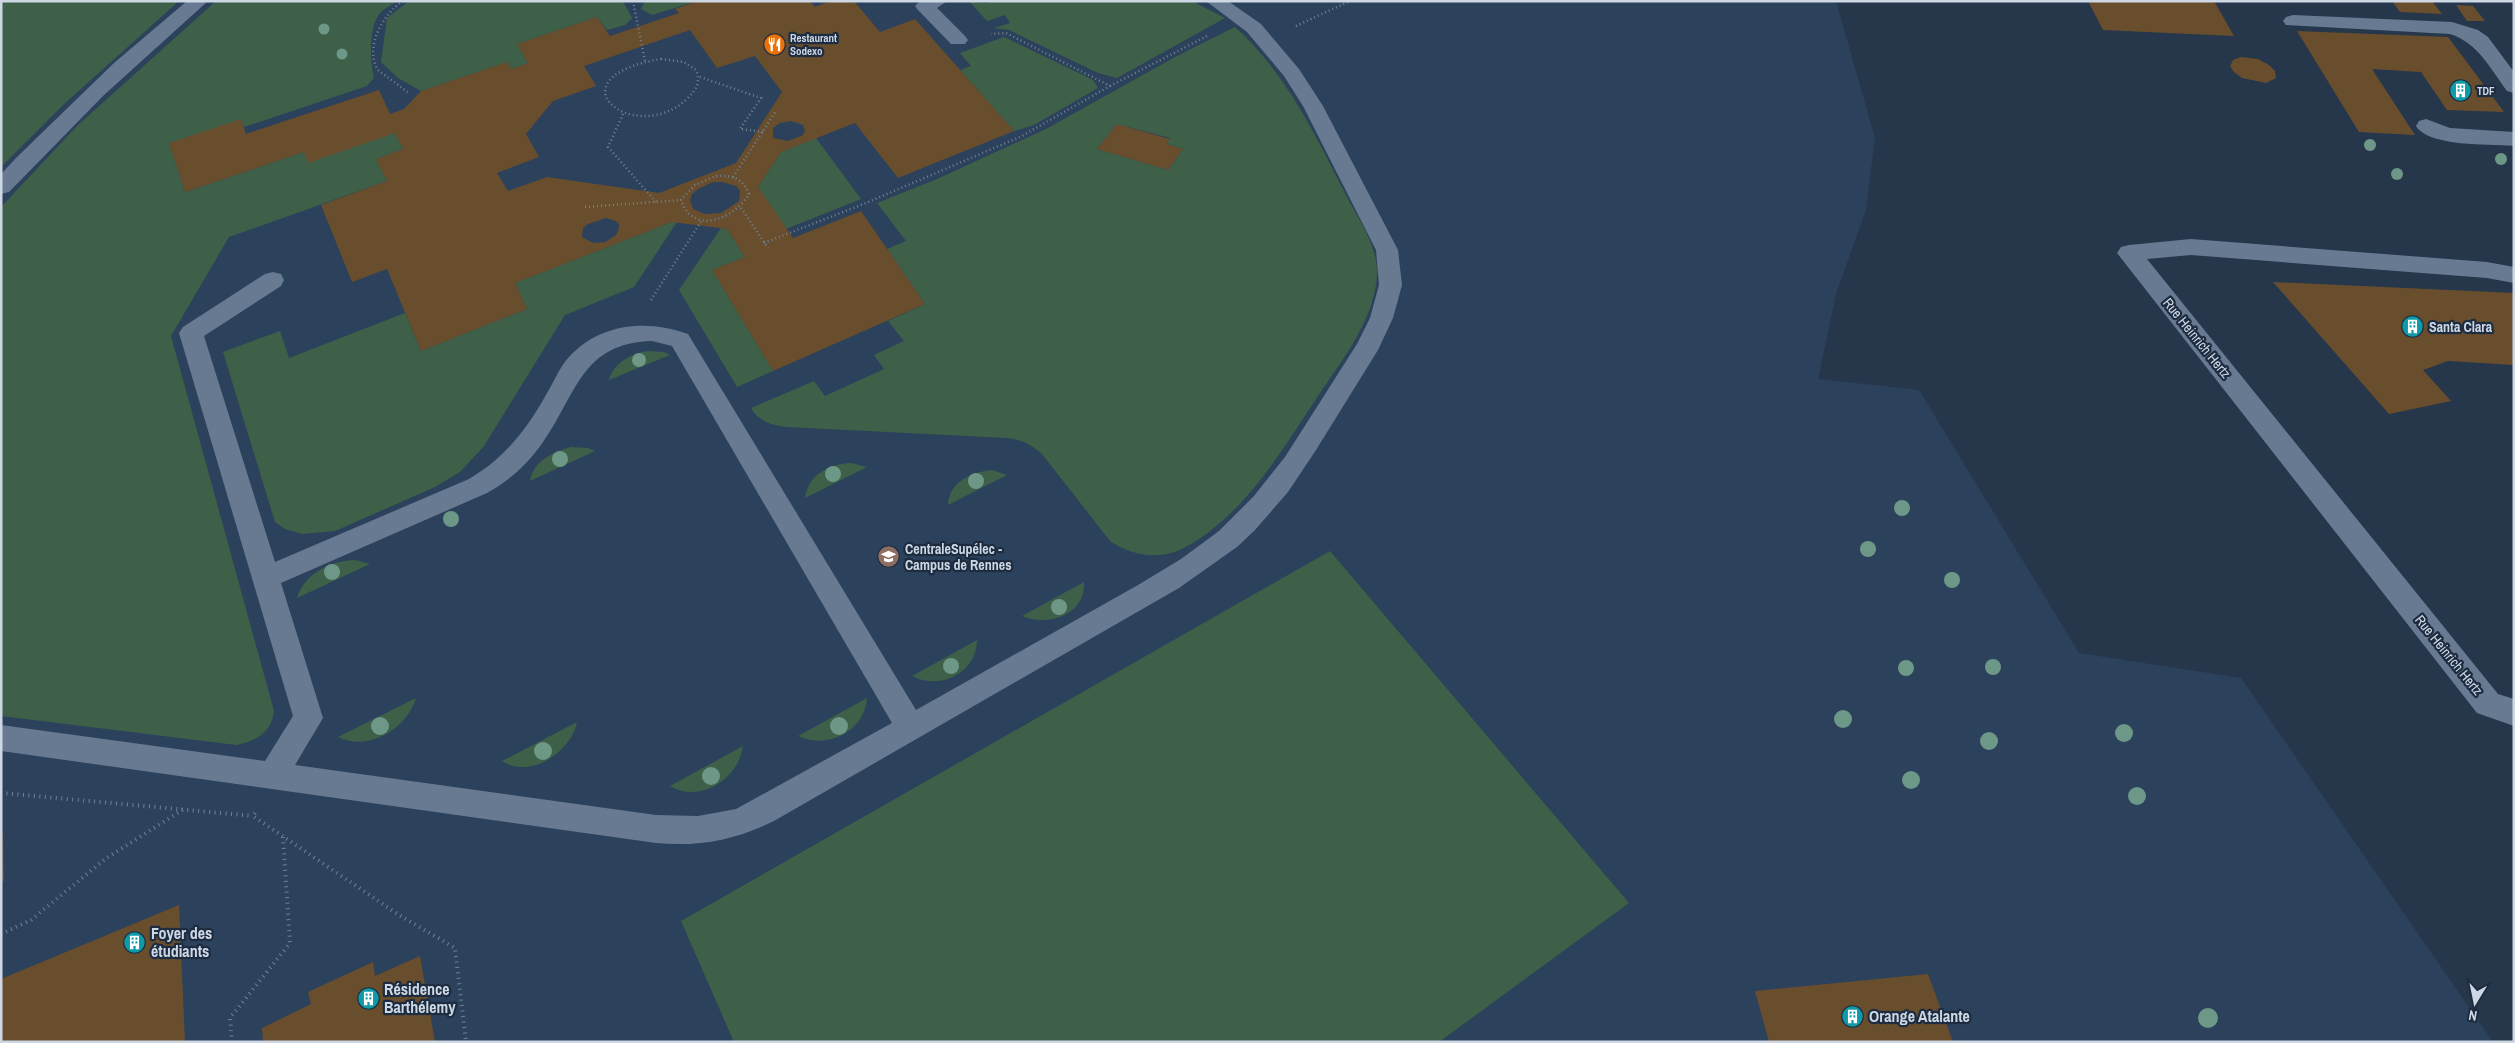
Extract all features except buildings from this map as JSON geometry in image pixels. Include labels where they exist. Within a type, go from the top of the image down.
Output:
[{"type":"street","name":"Rue Heinrich Hertz","points":[[2514,275],[2487,270],[2191,247],[2129,253],[2488,704],[2514,713]]},
{"type":"lane","points":[[1,187],[91,95],[199,1]]},
{"type":"lane","points":[[938,1],[925,6],[958,40]]},
{"type":"lane","points":[[1,738],[656,829],[706,831],[744,820],[1143,596],[1211,553],[1229,539],[1261,505],[1296,458],[1361,358],[1380,322],[1392,287],[1391,265],[1384,242],[1313,106],[1292,73],[1261,36],[1215,1]]},
{"type":"lane","points":[[2293,21],[2459,30],[2471,34],[2481,41],[2514,87]]},
{"type":"lane","points":[[2426,126],[2446,135],[2514,139]]},
{"type":"lane","points":[[273,280],[191,333],[308,718],[275,776]]},
{"type":"lane","points":[[266,578],[497,476],[512,464],[531,441],[576,364],[601,344],[628,335],[655,333],[669,335],[680,340],[910,727]]},
{"type":"path","points":[[403,1],[389,10],[380,20],[375,65],[378,70],[409,93]]},
{"type":"path","points":[[633,1],[645,61]]},
{"type":"path","points":[[1289,29],[1350,1]]},
{"type":"path","points":[[764,243],[866,203],[1020,137],[1110,86],[1240,19]]},
{"type":"path","points":[[958,40],[1006,33],[1110,86]]},
{"type":"path","points":[[675,59],[695,69],[700,77],[699,86],[694,95],[670,110],[655,115],[623,114],[612,108],[606,100],[605,90],[610,81],[618,73],[645,61],[675,59]]},
{"type":"path","points":[[700,77],[761,98],[740,128],[762,132]]},
{"type":"path","points":[[733,178],[776,111]]},
{"type":"path","points":[[623,114],[608,147],[657,202]]},
{"type":"path","points":[[585,207],[681,200],[692,186],[702,180],[713,177],[733,178],[743,182],[748,188],[749,194],[741,208],[723,218],[702,220],[686,213],[681,200]]},
{"type":"path","points":[[741,208],[768,248]]},
{"type":"path","points":[[628,335],[702,220]]},
{"type":"path","points":[[253,816],[275,776]]},
{"type":"path","points":[[1,793],[253,816],[398,916],[455,948],[466,1042]]},
{"type":"path","points":[[1,934],[31,920],[105,859],[185,809]]},
{"type":"path","points":[[232,1042],[230,1018],[290,943],[283,836]]},
{"type":"shaded area","name":"CentraleSupélec - Campus de Rennes","points":[[1,1],[1836,1],[1875,138],[1866,210],[1836,294],[1818,379],[1919,390],[2079,653],[2241,678],[2493,1042],[1,1042]]},
{"type":"green space","points":[[1,1],[179,1],[64,104],[1,167]]},
{"type":"green space","points":[[216,1],[398,1],[381,12],[374,26],[371,53],[374,78],[367,86],[244,127],[241,120],[169,143],[185,192],[304,152],[395,133],[403,149],[376,159],[387,181],[229,237],[171,336],[274,711],[273,718],[270,725],[261,735],[243,744],[236,745],[1,716],[1,207],[78,125]]},
{"type":"green space","points":[[409,1],[623,1],[632,18],[625,25],[607,30],[597,17],[517,44],[528,63],[511,69],[507,62],[421,91],[398,78],[381,62],[387,18]]},
{"type":"green space","points":[[645,1],[697,1],[652,15],[641,9]]},
{"type":"green space","points":[[969,1],[986,3],[992,1],[1192,1],[1225,18],[1117,78],[1098,73],[1009,30],[994,28],[1010,23],[1005,15],[987,21]]},
{"type":"green space","points":[[1235,27],[1254,46],[1286,86],[1312,130],[1367,234],[1374,253],[1377,272],[1375,291],[1368,314],[1349,349],[1271,466],[1250,493],[1217,525],[1193,543],[1168,554],[1151,555],[1133,552],[1110,541],[1042,454],[1022,441],[1007,438],[787,427],[766,422],[754,413],[751,408],[814,381],[825,396],[884,369],[874,355],[904,341],[888,321],[925,304],[887,249],[906,241],[877,203],[937,179],[1046,129],[1175,57]],"holes":[[[1117,124],[1170,138],[1167,144],[1183,149],[1168,170],[1097,149]]]},
{"type":"green space","points":[[1004,37],[1093,80],[1098,88],[1034,125],[1014,131],[960,70],[971,66],[960,53]]},
{"type":"green space","points":[[816,138],[861,199],[786,229],[758,187],[781,152]]},
{"type":"green space","points":[[672,222],[677,222],[634,287],[565,315],[484,446],[460,472],[435,487],[335,531],[302,534],[285,529],[275,522],[223,352],[280,331],[289,358],[405,313],[421,351],[527,309],[515,283]]},
{"type":"green space","points":[[721,228],[727,229],[745,257],[712,270],[773,371],[737,387],[679,290]]},
{"type":"green space","points":[[648,351],[664,352],[670,355],[609,380],[615,368],[624,360],[635,354]]},
{"type":"green space","points":[[571,447],[588,448],[595,451],[530,481],[535,468],[545,458]]},
{"type":"green space","points":[[851,463],[867,467],[805,498],[811,483],[821,472],[828,468]]},
{"type":"green space","points":[[992,470],[1007,475],[948,505],[952,490],[962,480],[976,473]]},
{"type":"green space","points":[[1330,551],[1629,903],[1439,1042],[734,1042],[681,921]]},
{"type":"green space","points":[[355,560],[370,564],[297,598],[301,589],[312,575],[328,566]]},
{"type":"green space","points":[[1084,582],[1083,593],[1079,603],[1064,616],[1043,620],[1022,616]]},
{"type":"green space","points":[[977,640],[971,662],[955,676],[934,681],[912,676]]},
{"type":"green space","points":[[416,698],[404,719],[385,735],[362,742],[338,737]]},
{"type":"green space","points":[[867,698],[865,710],[859,720],[843,735],[821,741],[809,740],[798,736]]},
{"type":"green space","points":[[577,722],[567,743],[548,760],[525,767],[513,766],[502,761]]},
{"type":"green space","points":[[743,746],[740,758],[734,769],[716,785],[705,790],[693,792],[681,791],[670,786]]},
{"type":"place","name":"Restaurant Sodexo","points":[[774,44]]},
{"type":"place","name":"TDF","points":[[2461,91]]},
{"type":"place","name":"Santa Clara","points":[[2413,327]]},
{"type":"place","name":"CentraleSupélec - Campus de Rennes","points":[[889,557]]},
{"type":"place","name":"Foyer des étudiants","points":[[135,942]]},
{"type":"place","name":"Résidence Barthélemy","points":[[368,998]]},
{"type":"place","name":"Orange Atalante","points":[[1853,1016]]}]
